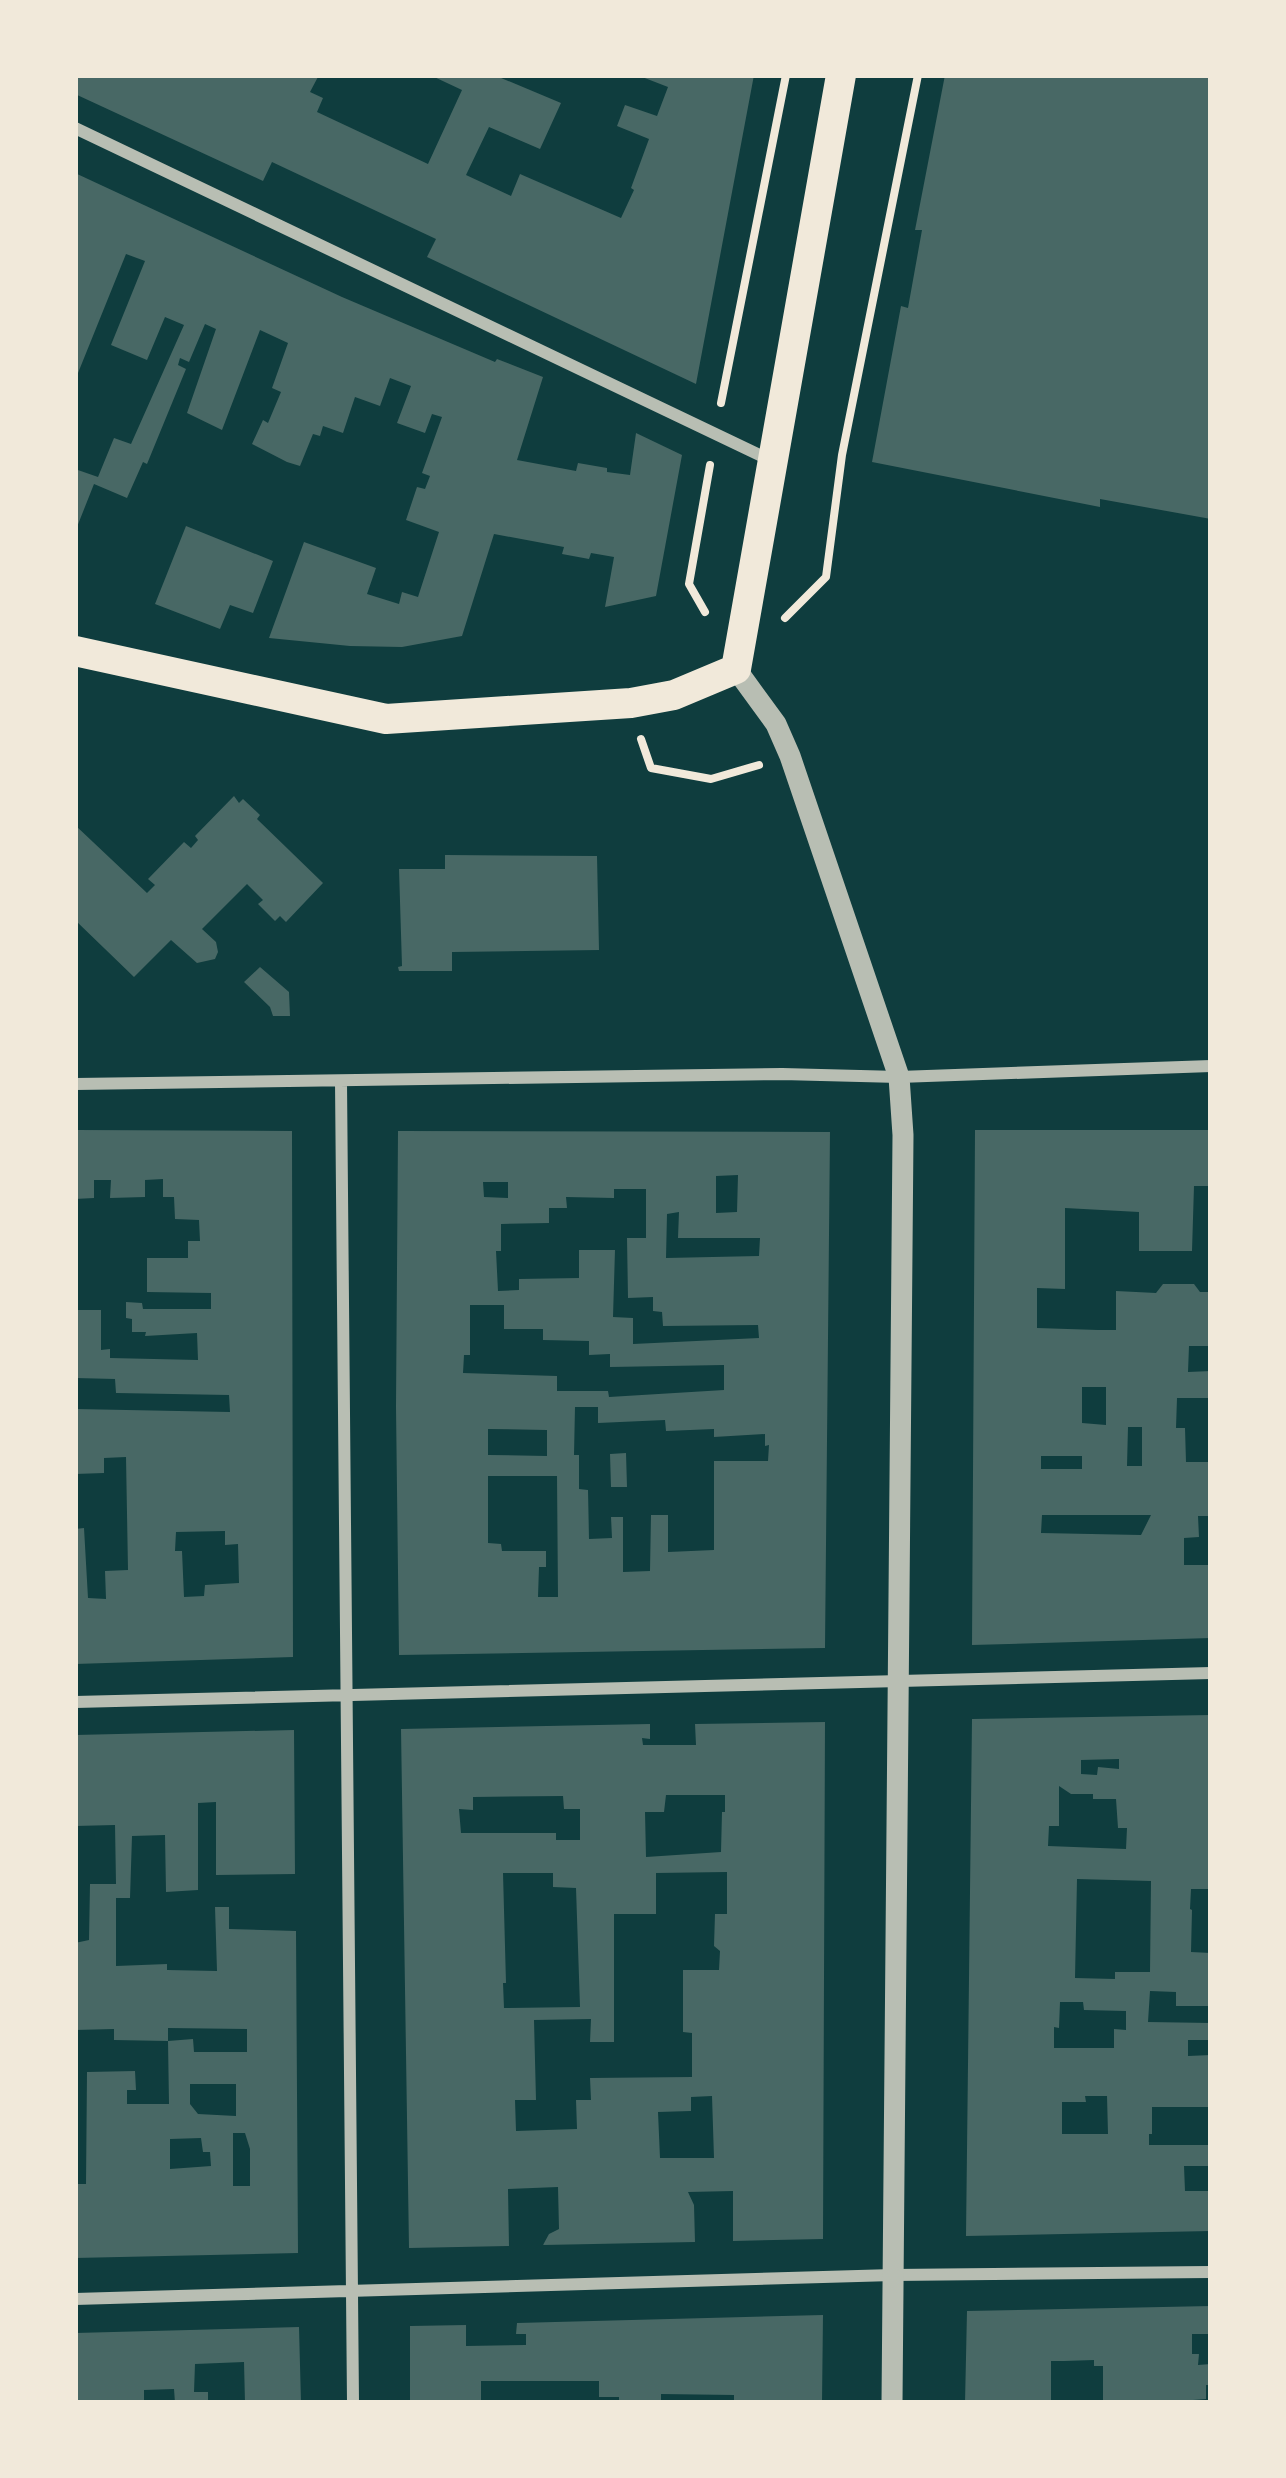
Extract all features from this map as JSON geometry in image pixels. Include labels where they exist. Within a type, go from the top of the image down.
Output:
[{"type":"main road","points":[[75,651],[386,718],[631,703],[674,695],[736,668],[842,75]]},
{"type":"street","points":[[75,128],[773,461]]},
{"type":"street","points":[[736,668],[776,724],[790,756],[898,1077],[903,1158],[892,2403]]},
{"type":"street","points":[[75,1084],[782,1074],[898,1077],[1211,1066]]},
{"type":"street","points":[[341,1082],[353,2403]]},
{"type":"street","points":[[75,1702],[1211,1673]]},
{"type":"street","points":[[75,2299],[893,2275],[1211,2272]]},
{"type":"path","points":[[631,703],[651,768],[711,779],[790,756]]},
{"type":"building","points":[[75,75],[319,75],[310,92],[323,98],[317,112],[428,164],[462,90],[430,75],[494,75],[561,103],[540,149],[489,127],[466,175],[511,196],[520,174],[621,218],[649,139],[617,126],[625,105],[657,116],[668,87],[637,75],[754,75],[696,384],[427,257],[436,239],[272,162],[263,181],[75,94]]},
{"type":"building","points":[[945,75],[1211,75],[1211,519],[1100,499],[1100,507],[872,462],[901,306],[908,308],[922,230],[915,230]]},
{"type":"building","points":[[75,173],[342,297],[495,362],[543,377],[517,460],[576,471],[578,463],[630,475],[636,433],[682,455],[656,596],[605,607],[614,557],[562,554],[564,547],[494,534],[462,636],[402,647],[269,638],[304,542],[376,568],[367,594],[399,604],[402,592],[418,597],[439,532],[406,520],[417,487],[425,489],[430,476],[422,473],[442,417],[432,414],[425,433],[397,423],[411,386],[390,378],[380,406],[355,397],[343,433],[323,426],[320,436],[313,434],[300,466],[287,462],[252,444],[263,420],[268,423],[281,392],[272,388],[288,343],[260,330],[222,430],[187,413],[216,329],[205,324],[189,362],[180,358],[178,365],[186,369],[147,464],[143,462],[127,498],[94,484],[75,532],[75,469],[98,477],[114,438],[131,444],[184,325],[165,317],[147,360],[111,345],[145,261],[126,254],[78,373],[75,371]]},
{"type":"building","points":[[186,526],[273,561],[253,613],[230,605],[220,629],[155,604]]},
{"type":"building","points":[[234,796],[260,815],[257,819],[323,883],[286,922],[280,916],[275,921],[247,884],[202,929],[216,942],[215,959],[197,963],[171,940],[134,977],[75,920],[75,825],[147,893],[155,885],[148,879],[184,842],[191,848],[198,840],[195,836]]},
{"type":"building","points":[[445,855],[597,856],[599,950],[452,952],[452,971],[399,971],[399,869],[445,869]]},
{"type":"building","points":[[260,967],[289,992],[290,1016],[273,1016],[244,982]]},
{"type":"building","points":[[75,1130],[292,1131],[293,1657],[75,1664],[75,1529],[84,1528],[88,1598],[106,1599],[105,1571],[128,1570],[126,1457],[104,1458],[104,1473],[75,1474],[75,1409],[230,1412],[229,1395],[116,1393],[115,1379],[75,1378],[75,1310],[101,1310],[101,1350],[110,1349],[110,1358],[198,1360],[197,1333],[145,1336],[146,1332],[132,1332],[126,1302],[142,1303],[143,1309],[211,1309],[211,1293],[147,1292],[147,1258],[188,1258],[188,1241],[200,1241],[199,1220],[175,1219],[174,1197],[163,1197],[163,1179],[145,1180],[145,1197],[110,1198],[111,1180],[94,1180],[94,1198],[75,1199]],"holes":[[[225,1531],[225,1545],[238,1544],[239,1583],[205,1585],[204,1596],[184,1597],[182,1551],[175,1551],[176,1532]]]},
{"type":"building","points":[[975,1130],[1211,1130],[1211,1186],[1194,1186],[1192,1251],[1139,1251],[1139,1212],[1065,1208],[1065,1289],[1037,1288],[1037,1328],[1116,1330],[1116,1291],[1156,1293],[1163,1284],[1194,1284],[1200,1292],[1211,1292],[1211,1346],[1189,1346],[1188,1372],[1211,1371],[1211,1398],[1177,1398],[1176,1428],[1185,1428],[1186,1462],[1211,1462],[1211,1516],[1198,1516],[1199,1537],[1184,1538],[1184,1565],[1211,1565],[1211,1638],[972,1645]],"holes":[[[1082,1387],[1106,1387],[1106,1425],[1082,1423]],[[1128,1427],[1142,1427],[1142,1466],[1127,1466]],[[1041,1456],[1082,1456],[1082,1469],[1041,1469]],[[1042,1515],[1151,1515],[1141,1535],[1041,1533]]]},
{"type":"building","points":[[398,1131],[830,1132],[825,1648],[399,1655]],"holes":[[[738,1175],[737,1212],[716,1213],[716,1176]],[[483,1182],[508,1182],[508,1198],[484,1197]],[[614,1189],[646,1189],[646,1238],[627,1238],[628,1298],[653,1297],[653,1311],[662,1312],[663,1326],[758,1325],[759,1338],[633,1344],[633,1318],[613,1317],[615,1250],[579,1250],[579,1278],[519,1279],[519,1290],[498,1291],[496,1251],[501,1251],[501,1224],[549,1223],[549,1208],[567,1208],[566,1197],[614,1198]],[[679,1212],[678,1238],[760,1238],[759,1256],[666,1258],[667,1214]],[[470,1305],[504,1305],[504,1329],[543,1329],[543,1340],[589,1341],[589,1355],[610,1354],[610,1367],[724,1365],[724,1390],[609,1397],[608,1391],[557,1391],[557,1376],[463,1373],[464,1355],[470,1355]],[[575,1407],[598,1407],[598,1423],[665,1420],[666,1431],[714,1429],[714,1437],[765,1434],[765,1446],[769,1445],[768,1461],[714,1461],[714,1550],[668,1552],[668,1515],[651,1515],[650,1571],[623,1572],[623,1517],[611,1517],[612,1538],[589,1539],[588,1490],[579,1489],[579,1455],[574,1455]],[[488,1429],[547,1430],[547,1456],[488,1455]],[[488,1476],[557,1476],[558,1597],[538,1597],[539,1567],[546,1567],[546,1551],[502,1551],[501,1544],[488,1543]]]},
{"type":"building","points":[[626,1453],[627,1487],[611,1487],[610,1454]]},
{"type":"building","points":[[1211,1715],[1211,1889],[1191,1889],[1190,1909],[1191,1952],[1211,1953],[1211,2006],[1176,2006],[1176,1992],[1150,1991],[1148,2022],[1211,2023],[1211,2040],[1188,2040],[1188,2056],[1211,2055],[1211,2107],[1152,2107],[1149,2145],[1211,2145],[1211,2166],[1184,2166],[1185,2191],[1211,2191],[1211,2231],[966,2236],[972,1719]],"holes":[[[1119,1759],[1119,1769],[1098,1767],[1097,1775],[1081,1774],[1081,1760]],[[1059,1786],[1071,1794],[1116,1799],[1118,1828],[1127,1828],[1126,1849],[1048,1846],[1049,1826],[1059,1826]],[[1077,1879],[1151,1881],[1150,1972],[1115,1972],[1115,1979],[1075,1978]],[[1060,2002],[1083,2002],[1084,2010],[1126,2011],[1126,2030],[1114,2029],[1114,2048],[1054,2048],[1054,2027],[1059,2028]],[[1107,2096],[1108,2134],[1062,2134],[1062,2102]]]},
{"type":"building","points":[[825,1722],[823,2239],[733,2241],[733,2191],[688,2192],[694,2205],[695,2242],[543,2245],[559,2229],[558,2187],[508,2189],[509,2246],[409,2248],[401,1729],[650,1724],[650,1739],[642,1738],[643,1745],[696,1745],[695,1724]],"holes":[[[666,1795],[725,1795],[721,1852],[646,1857],[645,1812],[664,1812]],[[563,1796],[564,1809],[580,1809],[580,1840],[556,1840],[556,1833],[461,1833],[459,1809],[473,1810],[473,1797]],[[727,1872],[727,1914],[715,1914],[719,1970],[683,1970],[683,2032],[692,2033],[692,2077],[590,2078],[591,2100],[576,2100],[577,2129],[516,2131],[515,2100],[536,2100],[534,2020],[591,2019],[590,2042],[614,2042],[614,1914],[656,1914],[656,1873]],[[503,1873],[553,1873],[553,1887],[576,1888],[580,2007],[504,2008]],[[712,2096],[714,2158],[660,2158],[658,2112],[691,2111],[691,2097]]]},
{"type":"building","points":[[294,1730],[295,1874],[216,1875],[216,1802],[198,1803],[198,1890],[166,1892],[165,1835],[132,1836],[130,1898],[116,1898],[116,1966],[167,1964],[167,1970],[217,1971],[215,1907],[229,1907],[229,1929],[296,1931],[298,2253],[75,2258],[75,2184],[86,2184],[87,2072],[135,2071],[136,2090],[127,2090],[127,2104],[169,2104],[168,2041],[114,2040],[114,2029],[75,2030],[75,1943],[89,1940],[90,1884],[116,1884],[115,1825],[75,1826],[75,1735]],"holes":[[[168,2028],[247,2029],[247,2052],[194,2052],[193,2039],[168,2041]],[[190,2084],[236,2084],[236,2116],[198,2114],[190,2104]],[[233,2133],[245,2133],[250,2186],[233,2186]],[[201,2138],[203,2152],[210,2152],[211,2166],[170,2169],[170,2139]]]},
{"type":"building","points":[[1211,2306],[1211,2334],[1192,2334],[1192,2354],[1199,2354],[1198,2365],[1211,2364],[1206,2399],[1103,2403],[1103,2366],[1094,2366],[1094,2360],[1051,2361],[1051,2403],[965,2403],[967,2311]]},
{"type":"building","points":[[823,2315],[822,2403],[734,2403],[734,2395],[661,2394],[661,2403],[619,2403],[619,2397],[599,2397],[599,2381],[481,2381],[481,2403],[410,2403],[410,2326],[466,2325],[466,2346],[526,2345],[526,2334],[516,2334],[517,2323]]},
{"type":"building","points":[[299,2327],[301,2403],[245,2403],[244,2362],[195,2364],[194,2392],[208,2392],[208,2403],[175,2403],[174,2389],[144,2390],[144,2403],[75,2403],[75,2333]]}]
